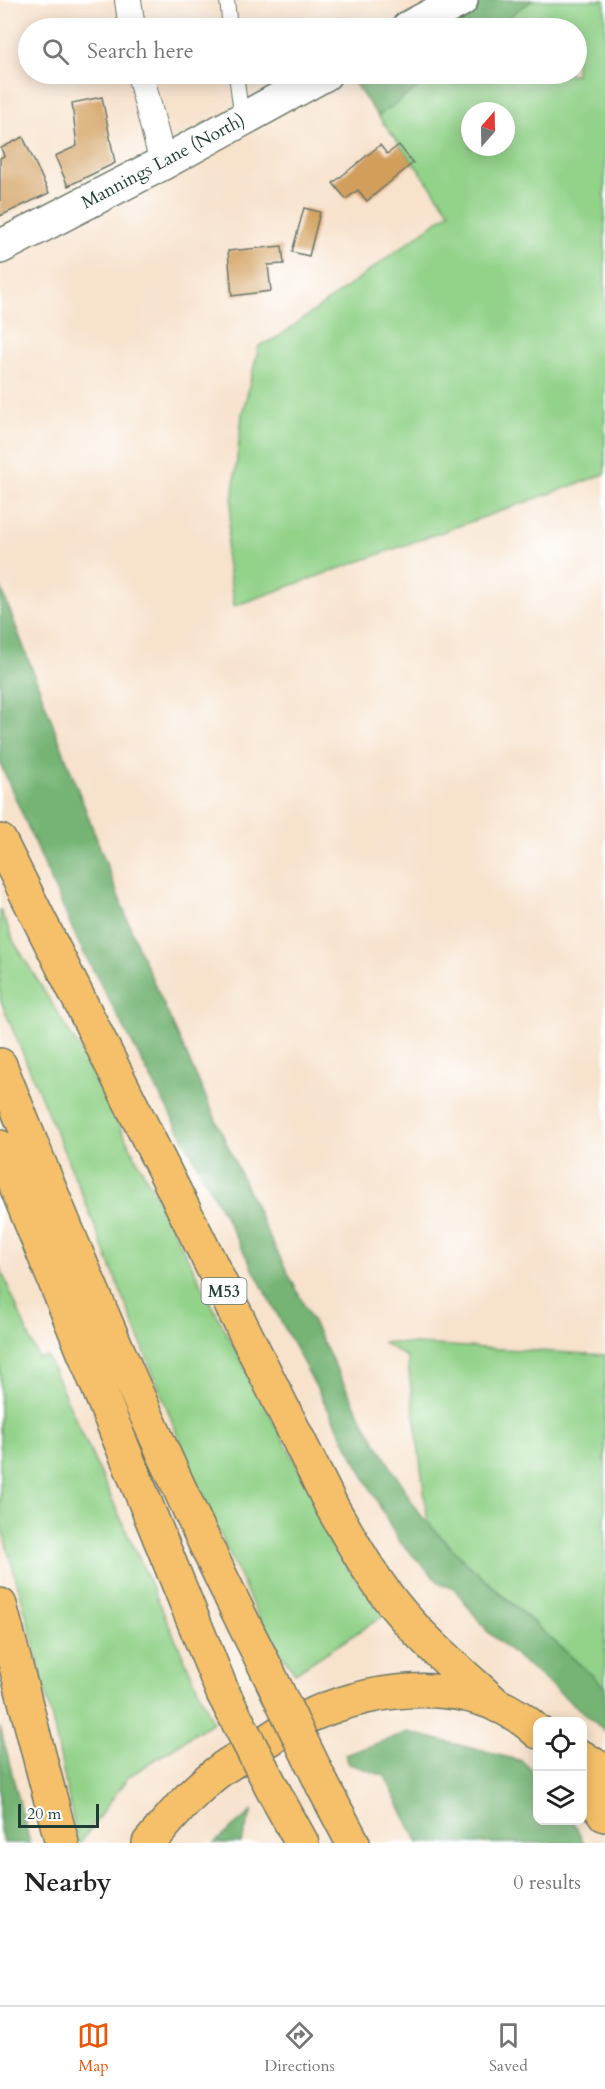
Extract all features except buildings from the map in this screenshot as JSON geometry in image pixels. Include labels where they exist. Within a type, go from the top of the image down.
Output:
[{"type":"main road","name":"M53","points":[[0,840],[332,1507],[367,1568],[400,1612],[432,1646],[524,1722]]},
{"type":"main road","points":[[0,1065],[60,1217],[117,1350],[231,1599],[353,1843]]},
{"type":"main road","points":[[0,1147],[223,1694],[302,1843]]},
{"type":"main road","points":[[0,1605],[62,1843]]},
{"type":"main road","points":[[149,1843],[184,1802],[223,1768],[306,1717],[347,1701],[384,1693],[425,1690],[464,1694],[524,1722]]},
{"type":"main road","points":[[587,1760],[605,1772]]},
{"type":"main road","points":[[587,1789],[605,1815]]},
{"type":"street","points":[[128,0],[131,18]]},
{"type":"street","points":[[427,18],[461,0]]},
{"type":"street","points":[[143,84],[163,163]]},
{"type":"street","name":"Mannings Lane (North)","points":[[0,247],[163,163],[308,84]]},
{"type":"lane","points":[[227,0],[229,18]]},
{"type":"lane","points":[[237,84],[242,120]]},
{"type":"green space","points":[[482,0],[534,0],[508,18],[450,18]]},
{"type":"green space","points":[[534,0],[605,0],[605,474],[234,606],[226,554],[242,415],[259,346],[278,337],[450,212],[378,116],[422,84],[587,84],[587,18],[508,18]]},
{"type":"green space","points":[[355,84],[422,84],[378,116]]},
{"type":"green space","points":[[0,585],[139,950],[265,1228],[362,1419],[418,1512],[461,1558],[605,1687],[605,1731],[488,1632],[453,1587],[442,1585],[398,1540],[78,942],[0,763]]},
{"type":"green space","points":[[0,909],[14,942],[79,1048],[316,1501],[347,1567],[386,1614],[295,1673],[262,1625],[197,1484],[84,1199],[0,999]]},
{"type":"green space","points":[[0,1267],[38,1358],[47,1356],[213,1722],[128,1777],[80,1843],[78,1843],[55,1732],[29,1625],[0,1522]]},
{"type":"green space","points":[[382,1342],[605,1355],[605,1687],[461,1558],[428,1523],[407,1357]]},
{"type":"green space","points":[[0,1727],[30,1843],[4,1843],[0,1832]]},
{"type":"green space","points":[[408,1732],[522,1761],[533,1771],[533,1825],[575,1825],[584,1843],[418,1843],[385,1776],[349,1764],[345,1755]]},
{"type":"green space","points":[[252,1811],[241,1843],[214,1843]]}]
